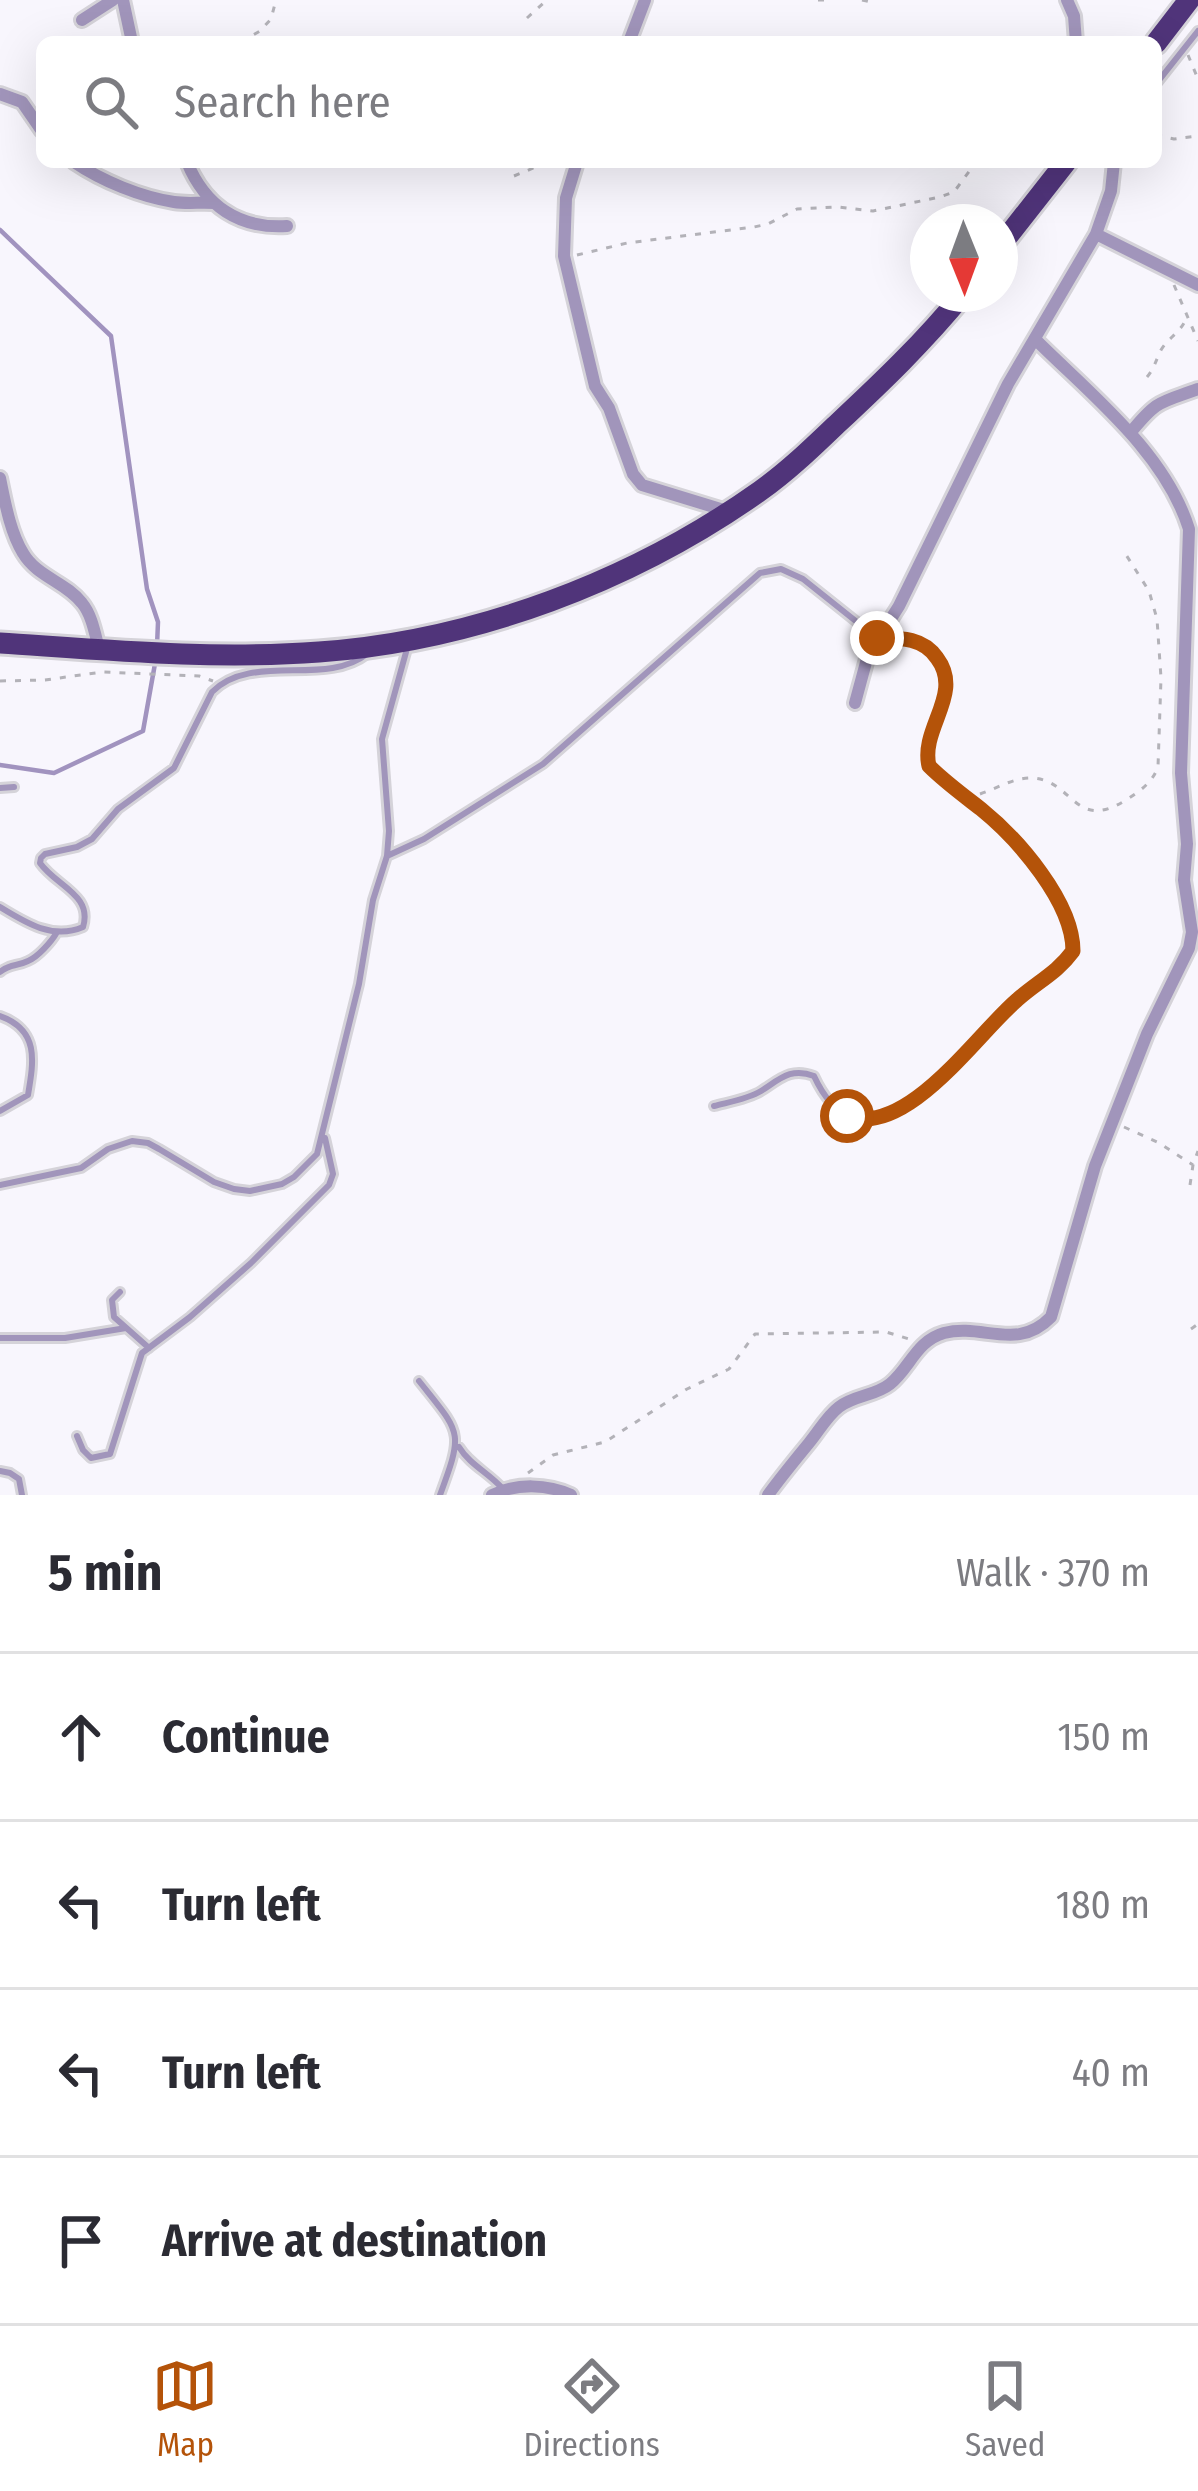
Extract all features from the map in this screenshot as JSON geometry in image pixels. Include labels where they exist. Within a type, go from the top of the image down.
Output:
[{"type":"highway","points":[[1161,36],[1189,0]]},
{"type":"highway","points":[[1018,223],[1061,168]]},
{"type":"highway","points":[[0,643],[243,656],[409,641],[514,614],[631,568],[760,490],[830,431],[926,340],[948,312]]},
{"type":"street","points":[[82,20],[113,0]]},
{"type":"street","points":[[123,0],[131,36]]},
{"type":"street","points":[[631,36],[645,0]]},
{"type":"street","points":[[1067,0],[1076,36]]},
{"type":"street","points":[[0,94],[22,102],[36,122]]},
{"type":"street","points":[[83,168],[158,198],[214,202]]},
{"type":"street","points":[[190,168],[199,188],[243,223],[286,226]]},
{"type":"street","points":[[575,168],[566,198],[564,256],[595,386],[610,408],[633,474],[642,485],[727,511]]},
{"type":"street","points":[[855,703],[868,655],[899,606],[1008,384],[1096,234],[1113,168]]},
{"type":"street","points":[[1096,234],[1198,285]]},
{"type":"street","points":[[768,1495],[832,1413],[855,1398],[885,1388],[921,1345],[946,1333],[1025,1334],[1052,1317],[1095,1166],[1147,1034],[1189,949],[1192,926],[1184,880],[1191,788],[1181,773],[1189,529],[1182,507],[1131,432],[1035,339]]},
{"type":"street","points":[[1131,432],[1151,407],[1198,389]]},
{"type":"street","points":[[0,478],[24,555],[85,606],[99,649]]},
{"type":"street","points":[[498,1492],[534,1486],[572,1495]]},
{"type":"lane","points":[[1162,77],[1198,31]]},
{"type":"lane","points":[[387,856],[424,839],[543,764],[760,573],[781,569],[803,579],[877,638],[909,638],[930,649],[940,661],[947,686],[928,744],[929,766],[1002,828],[1042,876],[1073,934],[1073,951],[1047,979],[1017,999],[941,1076],[881,1118],[847,1116],[814,1076],[799,1072],[714,1106]]},
{"type":"lane","points":[[0,1185],[81,1168],[108,1149],[132,1141],[148,1143],[234,1189],[282,1184],[317,1154],[387,856],[382,739],[409,641]]},
{"type":"lane","points":[[0,907],[57,932],[83,927],[86,913],[80,898],[44,870],[41,858],[92,839],[118,809],[174,768],[220,684],[259,673],[352,665],[373,646]]},
{"type":"lane","points":[[0,788],[14,787]]},
{"type":"lane","points":[[0,972],[13,962],[28,962],[57,932]]},
{"type":"lane","points":[[0,1016],[21,1027],[33,1051],[28,1095],[0,1111]]},
{"type":"lane","points":[[77,1436],[91,1458],[110,1454],[142,1352],[190,1317],[328,1185],[332,1160],[324,1134]]},
{"type":"lane","points":[[119,1292],[112,1300],[113,1317],[149,1348]]},
{"type":"lane","points":[[0,1338],[65,1338],[126,1328]]},
{"type":"lane","points":[[419,1381],[447,1415],[457,1445],[488,1474],[498,1492]]},
{"type":"lane","points":[[440,1495],[457,1445]]},
{"type":"lane","points":[[0,1471],[19,1480],[22,1495]]},
{"type":"path","points":[[252,36],[272,19],[275,0]]},
{"type":"path","points":[[527,18],[547,0]]},
{"type":"path","points":[[818,0],[829,0]]},
{"type":"path","points":[[862,0],[875,3]]},
{"type":"path","points":[[1185,48],[1198,79]]},
{"type":"path","points":[[1162,136],[1198,136]]},
{"type":"path","points":[[514,176],[533,168]]},
{"type":"path","points":[[564,256],[627,242],[754,227],[797,208],[873,211],[921,202],[954,192],[972,168]]},
{"type":"path","points":[[1168,273],[1198,341]]},
{"type":"path","points":[[1147,377],[1162,348],[1182,330],[1187,318]]},
{"type":"path","points":[[967,798],[1016,779],[1034,778],[1088,810],[1101,812],[1131,797],[1154,777],[1161,701],[1157,619],[1149,591],[1123,550]]},
{"type":"path","points":[[0,681],[102,672],[199,676],[220,684]]},
{"type":"path","points":[[1112,1121],[1192,1165]]},
{"type":"path","points":[[1190,1186],[1198,1151]]},
{"type":"path","points":[[1191,1329],[1198,1324]]},
{"type":"path","points":[[527,1474],[553,1455],[605,1442],[687,1389],[729,1369],[755,1334],[886,1331],[921,1345]]},
{"type":"waterway","points":[[0,230],[111,336],[147,589],[158,622],[157,646]]},
{"type":"waterway","points":[[0,765],[54,773],[143,731],[156,658]]},
{"type":"route","points":[[847,1116],[881,1118],[905,1105],[1073,951],[1069,922],[1042,876],[1002,828],[929,766],[928,744],[947,686],[940,661],[930,649],[909,638],[877,638]]}]
